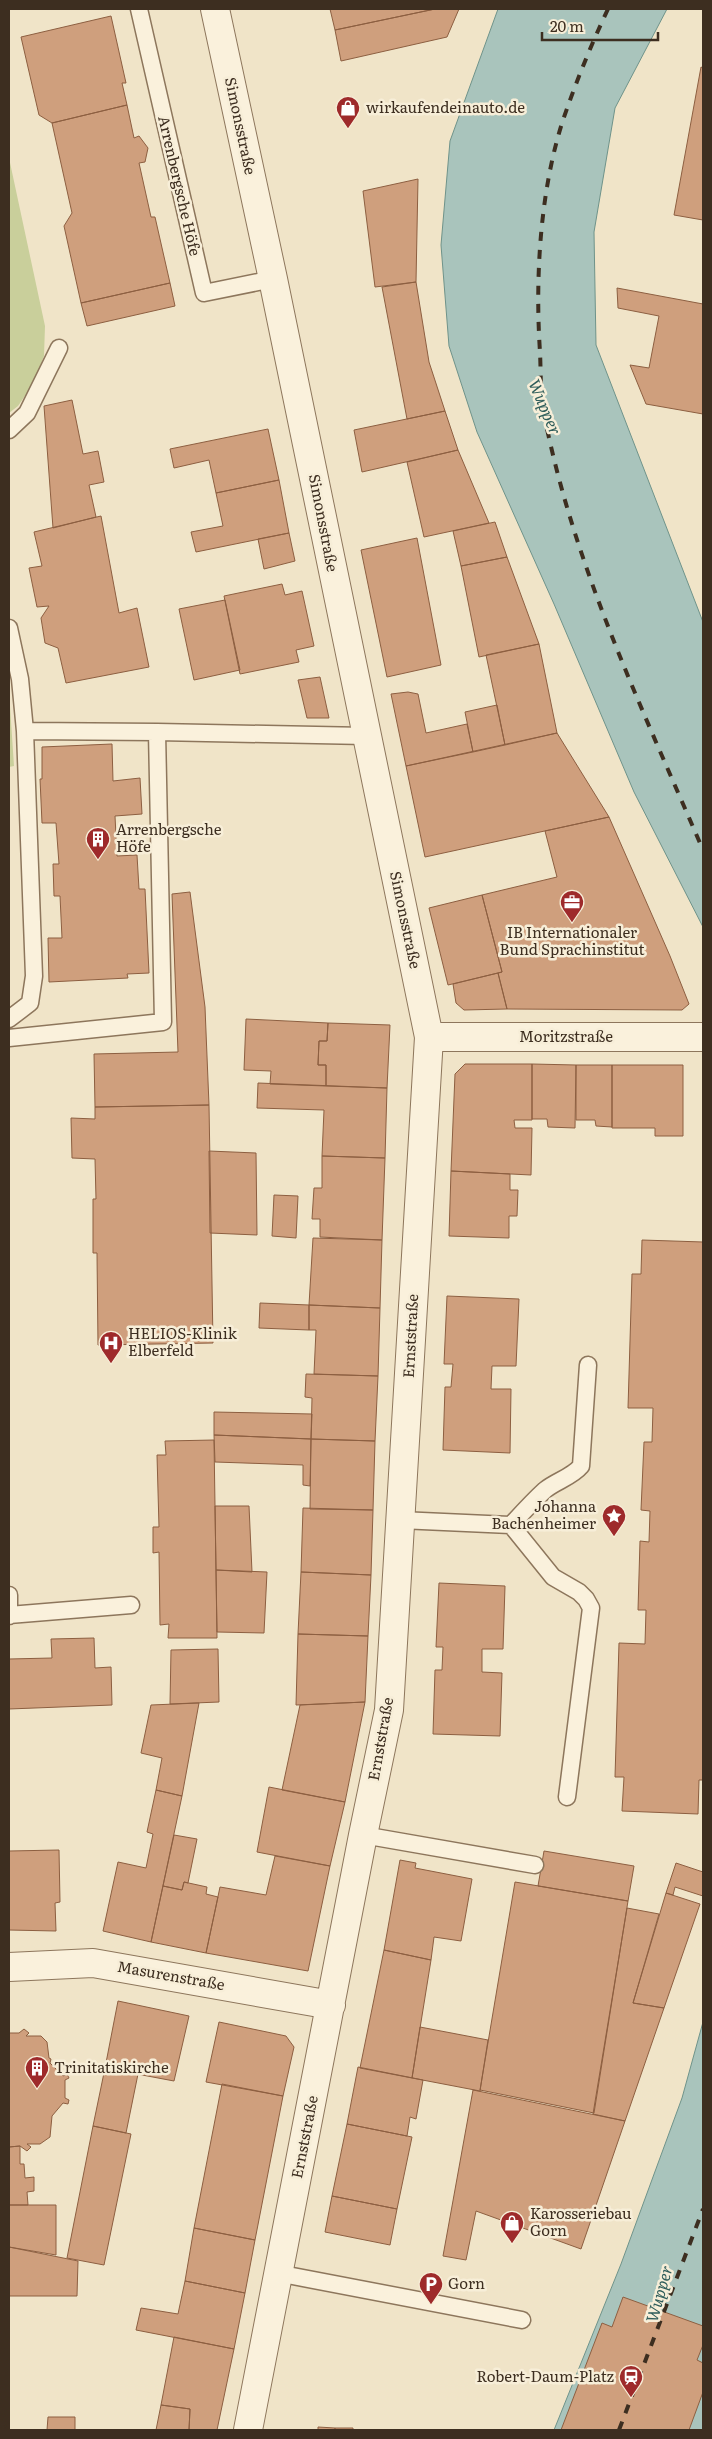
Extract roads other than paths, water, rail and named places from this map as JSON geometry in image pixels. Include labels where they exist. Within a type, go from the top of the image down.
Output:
[{"type":"street","name":"Simonsstraße","points":[[215,9],[273,279],[429,1037]]},
{"type":"street","name":"Moritzstraße","points":[[429,1037],[700,1037]]},
{"type":"street","name":"Ernststraße","points":[[248,2430],[277,2273],[389,1710],[429,1037]]},
{"type":"street","name":"Masurenstraße","points":[[9,1967],[93,1963],[331,2005]]},
{"type":"lane","name":"Arrenbergsche Höfe","points":[[139,9],[204,293],[273,279]]},
{"type":"lane","points":[[9,430],[27,413],[59,348]]},
{"type":"lane","points":[[9,628],[20,679],[25,731],[34,976],[30,1003],[9,1018]]},
{"type":"lane","points":[[25,731],[366,736]]},
{"type":"lane","points":[[9,1038],[163,1022],[157,732]]},
{"type":"lane","points":[[400,1520],[511,1525],[544,1491],[564,1477],[576,1472],[581,1466],[588,1365]]},
{"type":"lane","points":[[511,1525],[553,1577],[579,1592],[591,1608],[567,1797]]},
{"type":"lane","points":[[9,1595],[9,1616],[130,1605]]},
{"type":"lane","points":[[363,1834],[535,1865]]},
{"type":"lane","points":[[277,2273],[522,2320]]},
{"type":"water","name":"Wupper","points":[[498,9],[667,9],[615,108],[594,232],[596,345],[703,622],[703,927],[634,792],[554,604],[477,432],[449,346],[441,245],[450,141]]},
{"type":"water","name":"Wupper","points":[[703,2022],[703,2430],[554,2430],[621,2264],[682,2098]]},
{"type":"railway","points":[[608,9],[578,78],[563,120],[555,147],[544,205],[538,295],[542,399],[557,471],[591,582],[634,690],[703,850]]},
{"type":"railway","points":[[619,2430],[703,2209]]},
{"type":"place","name":"wirkaufendeinauto.de","points":[[348,129]]},
{"type":"place","name":"Arrenbergsche Höfe","points":[[98,860]]},
{"type":"place","name":"IB Internationaler Bund Sprachinstitut","points":[[572,923]]},
{"type":"place","name":"HELIOS-Klinik Elberfeld","points":[[111,1364]]},
{"type":"place","name":"Johanna Bachenheimer","points":[[614,1537]]},
{"type":"place","name":"Trinitatiskirche","points":[[37,2089]]},
{"type":"place","name":"Karosseriebau Gorn","points":[[512,2244]]},
{"type":"place","name":"Gorn","points":[[431,2305]]},
{"type":"place","name":"Robert-Daum-Platz","points":[[631,2398]]}]
